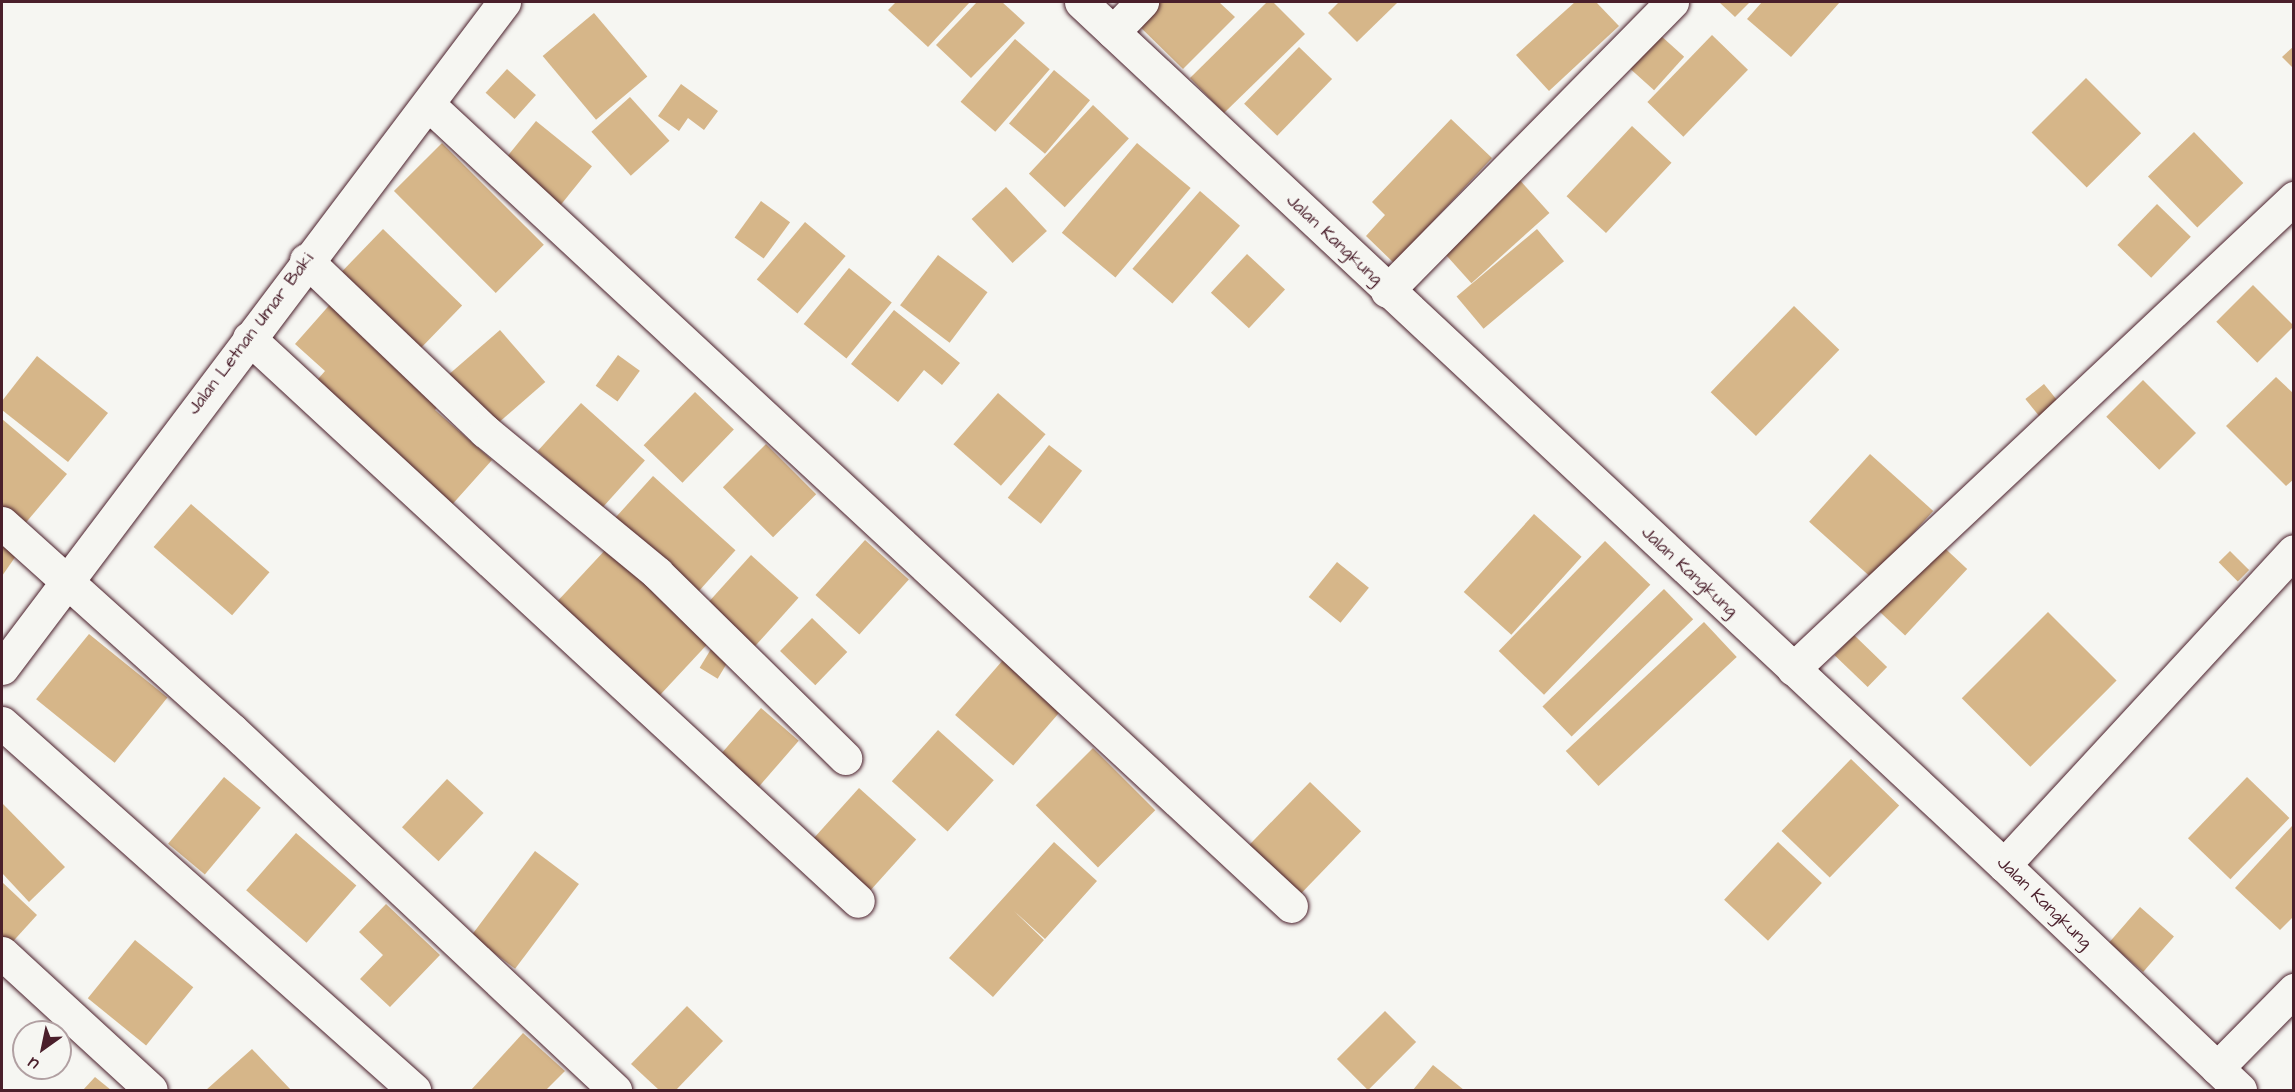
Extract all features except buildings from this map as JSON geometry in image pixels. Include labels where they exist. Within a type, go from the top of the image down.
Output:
[{"type":"street","name":"Jalan Letnan Umar Baki","points":[[2,668],[306,260],[428,104],[504,2]]},
{"type":"street","name":"Jalan Kangkung","points":[[1081,2],[1387,291],[2004,865],[2240,1090]]},
{"type":"street","points":[[1113,32],[1142,2]]},
{"type":"street","points":[[1387,291],[1672,2]]},
{"type":"street","points":[[428,104],[1290,906]]},
{"type":"street","points":[[1793,669],[2294,198]]},
{"type":"street","points":[[306,260],[485,431],[657,573],[845,758]]},
{"type":"street","points":[[249,338],[858,901]]},
{"type":"street","points":[[2,523],[232,730],[615,1090]]},
{"type":"street","points":[[2004,865],[2294,551]]},
{"type":"street","points":[[2,723],[414,1090]]},
{"type":"street","points":[[2,953],[151,1090]]},
{"type":"street","points":[[2217,1068],[2294,990]]}]
